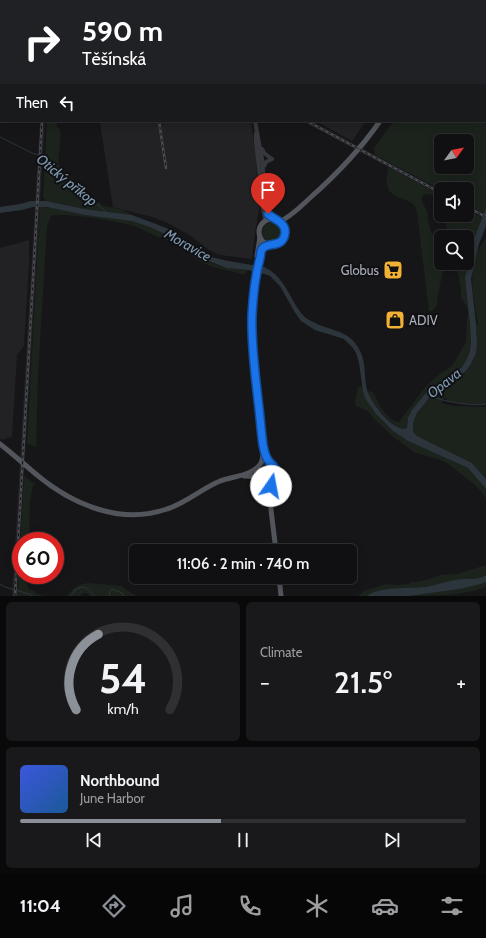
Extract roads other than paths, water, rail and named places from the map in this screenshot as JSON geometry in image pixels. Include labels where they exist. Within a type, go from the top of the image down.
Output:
[{"type":"main road","points":[[275,544],[271,510],[271,486],[276,472],[266,457],[263,446],[254,367],[252,308],[258,263],[263,249],[269,245],[277,244],[281,241],[285,235],[289,218],[337,173],[364,143],[379,122]]},
{"type":"main road","points":[[277,221],[293,214]]},
{"type":"main road","points":[[258,263],[257,258],[260,228],[264,223],[270,220],[277,221],[285,230]]},
{"type":"main road","points":[[260,236],[263,242],[269,245]]},
{"type":"main road","points":[[0,444],[37,476],[66,495],[94,508],[129,515],[159,512],[181,504],[218,482],[250,472],[265,462],[271,464]]},
{"type":"main road","points":[[263,446],[262,460],[256,473],[265,487],[271,510]]},
{"type":"main road","points":[[233,477],[249,476],[268,482],[273,480]]},
{"type":"main road","points":[[280,584],[281,596]]},
{"type":"street","points":[[255,122],[262,159],[267,211],[270,216],[277,221]]},
{"type":"street","points":[[255,122],[262,204],[265,218],[264,223]]},
{"type":"street","points":[[257,130],[260,135],[263,151],[272,159],[266,162],[264,166],[267,195],[266,199]]},
{"type":"water","points":[[31,201],[46,201],[85,209],[132,215],[169,229],[211,257],[264,267],[270,270],[279,278],[297,308],[305,317],[317,324],[343,334],[353,341],[363,358],[367,390],[372,401],[392,424],[403,429],[407,428],[408,418],[412,410],[426,393],[435,385],[450,377],[462,367],[466,361],[470,351],[471,342],[465,278],[467,270],[473,270],[471,279],[476,324],[476,353],[466,371],[453,382],[430,397],[417,413],[414,420],[413,432],[417,436],[472,463],[486,479],[486,489],[468,468],[408,441],[393,431],[376,414],[365,398],[359,363],[353,348],[344,339],[315,330],[301,321],[280,286],[270,276],[248,270],[227,268],[198,257],[167,235],[132,221],[85,215],[47,207],[33,207],[0,213],[0,207]]},
{"type":"water","points":[[486,208],[486,226],[479,244],[474,266],[474,239]]},
{"type":"water","points":[[486,575],[486,582],[460,589],[409,596],[367,596],[386,589],[425,587],[457,580],[483,577]]},
{"type":"waterway","name":"Otický příkop","points":[[0,137],[32,153],[42,156],[106,212]]},
{"type":"waterway","name":"Opava","points":[[430,396],[458,403],[474,405],[486,404]]},
{"type":"waterway","points":[[0,584],[33,596]]},
{"type":"waterway","points":[[71,596],[75,590],[81,587],[92,592],[94,596]]},
{"type":"waterway","points":[[109,596],[112,589],[122,593],[124,596]]},
{"type":"railway","points":[[15,596],[42,122]]},
{"type":"railway","points":[[159,122],[166,168]]},
{"type":"railway","points":[[309,122],[434,189]]},
{"type":"railway","points":[[474,211],[486,217]]},
{"type":"place","name":"Globus","points":[[393,270]]},
{"type":"place","name":"ADIV","points":[[395,320]]},
{"type":"water label","name":"Moravice","points":[[188,245]]}]
